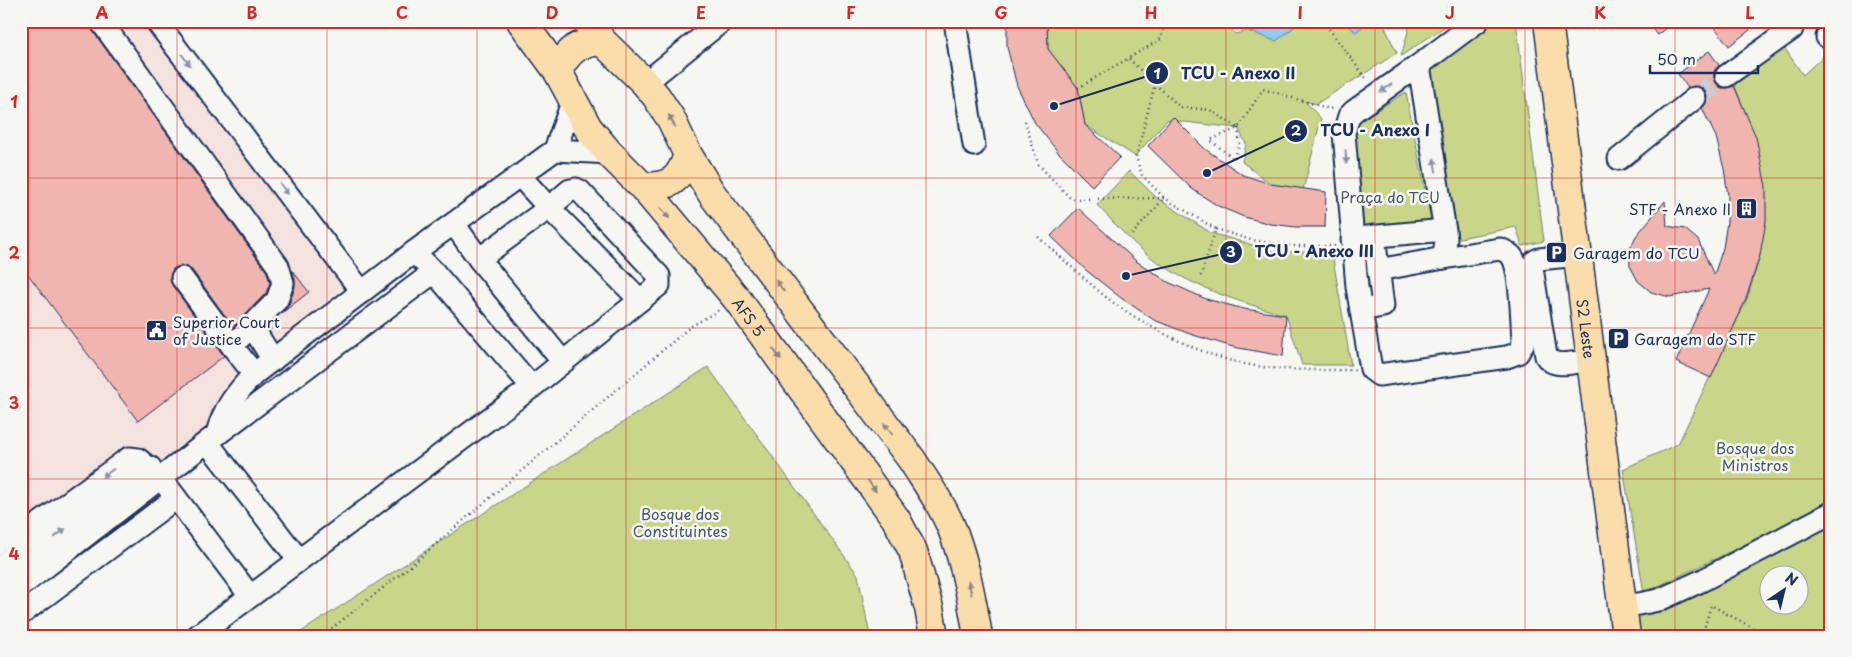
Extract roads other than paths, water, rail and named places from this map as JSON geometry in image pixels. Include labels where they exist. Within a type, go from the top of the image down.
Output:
[{"type":"main road","name":"AFS 5","points":[[521,21],[557,70],[588,128],[642,187],[737,299],[896,518],[913,551],[929,608],[934,636]]},
{"type":"main road","name":"S2 Leste","points":[[1548,21],[1626,636]]},
{"type":"main road","points":[[557,70],[574,48],[586,43],[594,31],[645,83],[671,119],[688,155],[712,194],[912,460],[937,499],[954,534],[967,577],[978,636]]},
{"type":"main road","points":[[642,187],[657,187],[672,183],[683,170],[688,155]]},
{"type":"lane","points":[[156,21],[362,292]]},
{"type":"lane","points":[[645,83],[722,21]]},
{"type":"lane","points":[[955,21],[974,145]]},
{"type":"lane","points":[[1378,270],[1500,249],[1506,252],[1512,257],[1516,270],[1523,344],[1518,353],[1507,357],[1379,375],[1371,369],[1361,310],[1345,243],[1344,133],[1346,124],[1354,110],[1478,21]]},
{"type":"lane","points":[[102,23],[278,266],[284,283],[277,300],[232,346]]},
{"type":"lane","points":[[1726,76],[1793,24]]},
{"type":"lane","points":[[1419,65],[1445,230],[1444,258]]},
{"type":"lane","points":[[1619,160],[1695,98]]},
{"type":"lane","points":[[212,438],[227,407],[238,391],[254,374],[414,252],[555,150],[573,100]]},
{"type":"lane","points":[[555,150],[609,153]]},
{"type":"lane","points":[[520,176],[640,300]]},
{"type":"lane","points":[[197,636],[532,387],[658,285],[659,276],[580,191],[576,189],[570,190],[479,260]]},
{"type":"lane","points":[[454,224],[479,260],[563,362]]},
{"type":"lane","points":[[1345,243],[1374,236],[1445,230]]},
{"type":"lane","points":[[1361,310],[1383,306],[1374,236]]},
{"type":"lane","points":[[414,252],[434,272],[532,387]]},
{"type":"lane","points":[[1578,254],[1539,259],[1532,268],[1548,361],[1556,364],[1592,360]]},
{"type":"lane","points":[[21,563],[75,521],[212,438],[434,272]]},
{"type":"lane","points":[[182,278],[254,374]]},
{"type":"lane","points":[[252,326],[273,360]]},
{"type":"lane","points":[[212,438],[299,560]]},
{"type":"lane","points":[[21,537],[130,458],[138,459],[155,472],[250,596]]},
{"type":"lane","points":[[21,586],[155,472]]},
{"type":"lane","points":[[21,614],[176,498]]},
{"type":"lane","points":[[1623,607],[1659,600],[1701,581],[1831,513]]},
{"type":"water","points":[[1262,21],[1302,21],[1276,41],[1248,31]]},
{"type":"water","points":[[1343,21],[1369,21],[1356,32]]},
{"type":"tunnel","points":[[1695,98],[1726,76]]},
{"type":"place","name":"TCU - Anexo II","points":[[1054,106]]},
{"type":"place","name":"TCU - Anexo I","points":[[1207,173]]},
{"type":"place","name":"STF - Anexo II","points":[[1747,208]]},
{"type":"place","name":"Garagem do TCU","points":[[1557,252]]},
{"type":"place","name":"TCU - Anexo III","points":[[1126,276]]},
{"type":"place","name":"Superior Court of Justice","points":[[157,330]]},
{"type":"place","name":"Garagem do STF","points":[[1618,338]]},
{"type":"park label","name":"Praça do TCU","points":[[1390,196]]},
{"type":"park label","name":"Bosque dos Ministros","points":[[1755,456]]},
{"type":"park label","name":"Bosque dos Constituintes","points":[[680,522]]}]
